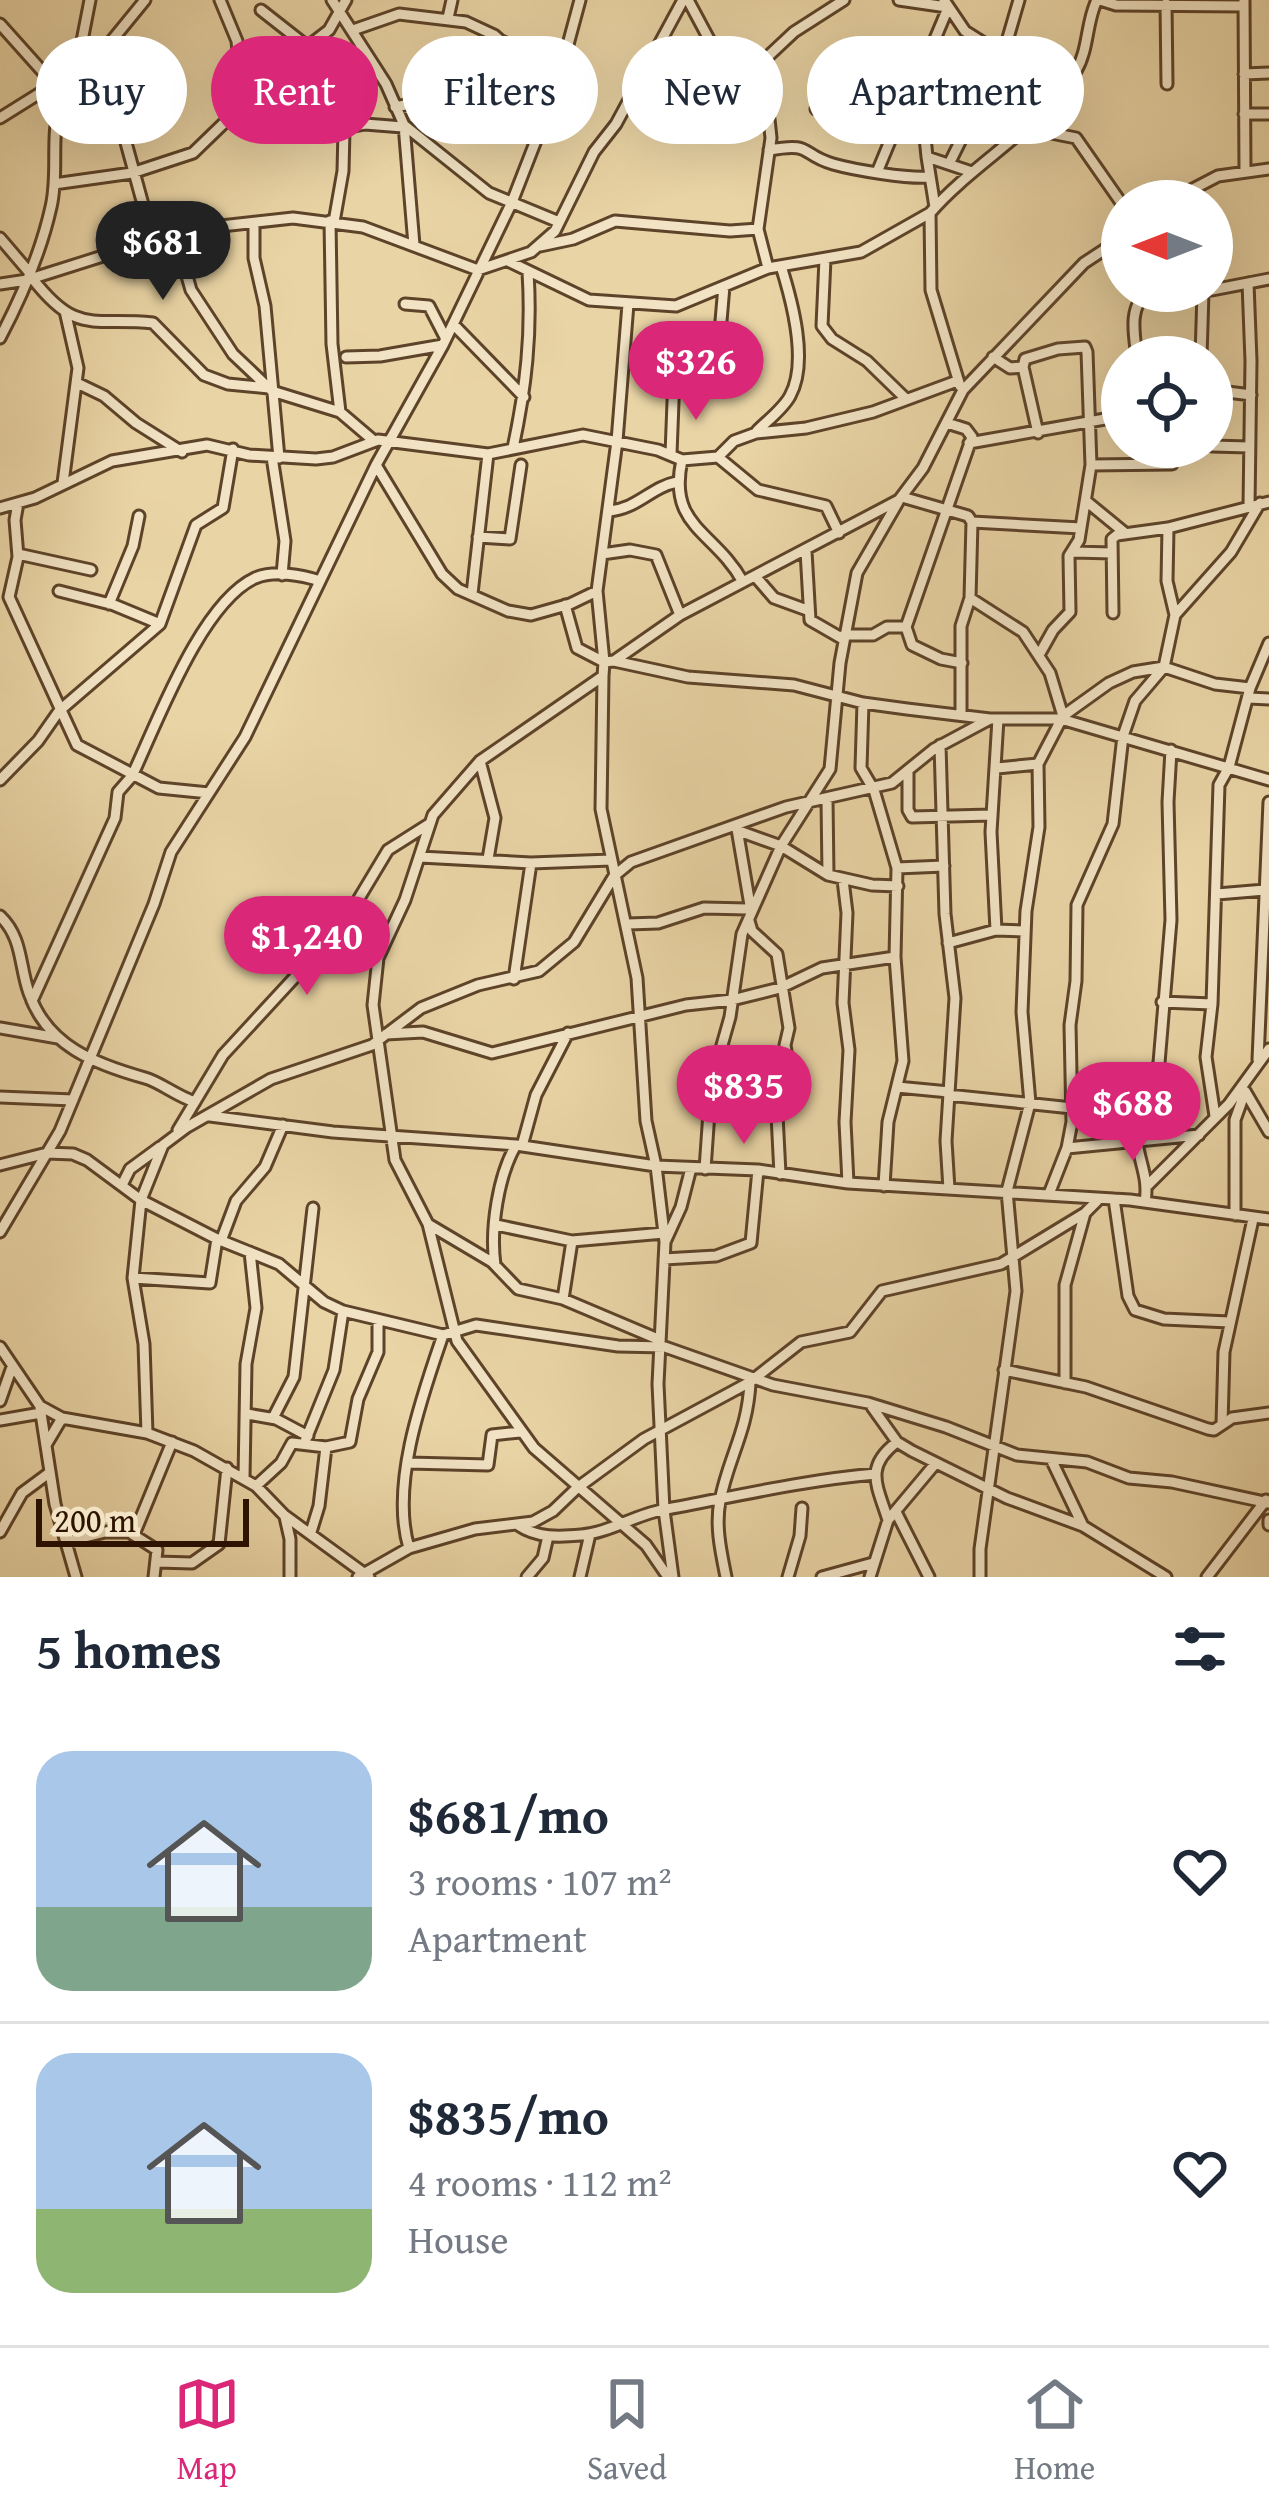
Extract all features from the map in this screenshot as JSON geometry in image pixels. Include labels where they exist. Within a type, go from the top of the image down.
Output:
[{"type":"street","points":[[83,36],[90,0]]},
{"type":"street","points":[[114,36],[145,0]]},
{"type":"street","points":[[220,0],[236,36]]},
{"type":"street","points":[[332,0],[355,36]]},
{"type":"street","points":[[321,36],[346,0]]},
{"type":"street","points":[[448,18],[452,0]]},
{"type":"street","points":[[570,36],[580,0]]},
{"type":"street","points":[[686,0],[707,36]]},
{"type":"street","points":[[540,246],[560,222],[594,152],[616,124],[686,0]]},
{"type":"street","points":[[783,42],[844,0]]},
{"type":"street","points":[[899,0],[945,3]]},
{"type":"street","points":[[1009,36],[1019,0]]},
{"type":"street","points":[[1084,55],[1098,0],[1117,4],[1244,3],[1245,171]]},
{"type":"street","points":[[945,3],[972,36]]},
{"type":"street","points":[[937,36],[945,3]]},
{"type":"street","points":[[1166,4],[1167,84]]},
{"type":"street","points":[[261,10],[295,36]]},
{"type":"street","points":[[353,30],[399,14],[448,18],[480,26],[495,36]]},
{"type":"street","points":[[0,24],[36,65]]},
{"type":"street","points":[[1244,74],[1269,73]]},
{"type":"street","points":[[378,74],[402,124]]},
{"type":"street","points":[[0,118],[36,96]]},
{"type":"street","points":[[395,107],[402,106]]},
{"type":"street","points":[[1244,114],[1269,114]]},
{"type":"street","points":[[54,184],[132,173],[193,153],[211,137]]},
{"type":"street","points":[[0,338],[29,277],[51,207],[55,144]]},
{"type":"street","points":[[126,144],[153,241]]},
{"type":"street","points":[[340,412],[332,344],[332,221],[344,171],[343,144]]},
{"type":"street","points":[[405,144],[415,244]]},
{"type":"street","points":[[426,144],[489,193],[560,222]]},
{"type":"street","points":[[0,1232],[73,1100],[171,852],[244,737],[376,465],[454,324],[535,144]]},
{"type":"street","points":[[768,268],[758,229],[769,144]]},
{"type":"street","points":[[878,170],[889,144]]},
{"type":"street","points":[[705,1169],[711,1084],[725,1042],[736,961],[749,913],[781,846],[830,769],[844,637],[857,573],[923,468],[960,386],[931,290],[933,210],[925,144]]},
{"type":"street","points":[[950,162],[959,144]]},
{"type":"street","points":[[507,261],[590,300],[676,306],[768,268],[861,252],[933,210],[1006,144]]},
{"type":"street","points":[[1080,144],[1105,180]]},
{"type":"street","points":[[769,150],[806,147],[832,164],[902,178],[930,177]]},
{"type":"street","points":[[927,157],[972,172]]},
{"type":"street","points":[[1210,180],[1269,169]]},
{"type":"street","points":[[0,284],[175,234],[293,218],[363,226],[478,270],[615,221],[758,229]]},
{"type":"street","points":[[254,223],[285,541],[282,575]]},
{"type":"street","points":[[175,234],[198,302],[233,354],[271,389]]},
{"type":"street","points":[[0,238],[29,277],[65,311],[92,323],[153,322],[204,375],[228,384],[271,389],[340,412],[374,441]]},
{"type":"street","points":[[718,457],[734,441],[756,433],[806,428],[960,386],[1084,263],[1101,252]]},
{"type":"street","points":[[825,260],[822,326],[906,399]]},
{"type":"street","points":[[756,433],[786,402],[795,380],[796,321],[781,266]]},
{"type":"street","points":[[513,448],[531,336],[528,272]]},
{"type":"street","points":[[1233,286],[1269,279]]},
{"type":"street","points":[[1175,616],[1231,552],[1259,504],[1249,447],[1248,283]]},
{"type":"street","points":[[724,286],[717,368],[674,376],[677,482],[683,511],[743,582]]},
{"type":"street","points":[[405,304],[429,306],[444,342]]},
{"type":"street","points":[[628,304],[617,441],[597,591],[609,662],[603,676],[601,809],[643,1016],[646,1121],[664,1238],[660,1430],[671,1577]]},
{"type":"street","points":[[63,484],[77,383],[74,338],[65,311]]},
{"type":"street","points":[[454,324],[524,397]]},
{"type":"street","points":[[346,357],[380,356],[444,342]]},
{"type":"street","points":[[1038,433],[1025,359],[1085,346],[1091,465],[1081,528],[1070,556],[1070,612],[1039,656]]},
{"type":"street","points":[[993,357],[1010,368],[1023,367]]},
{"type":"street","points":[[1251,361],[1269,361]]},
{"type":"street","points":[[77,383],[104,396],[182,452]]},
{"type":"street","points":[[1233,393],[1251,395]]},
{"type":"street","points":[[969,443],[1101,420]]},
{"type":"street","points":[[947,423],[966,429],[972,437],[906,628],[912,645],[962,663]]},
{"type":"street","points":[[0,508],[112,461],[207,446],[275,458],[333,457],[374,441],[390,441],[488,454],[574,436],[617,441],[676,457],[718,457],[758,490],[826,506],[839,533]]},
{"type":"street","points":[[1233,447],[1249,447]]},
{"type":"street","points":[[0,780],[59,711],[160,624],[196,524],[223,508],[233,449]]},
{"type":"street","points":[[472,594],[488,454]]},
{"type":"street","points":[[376,465],[442,574],[472,594],[524,614],[565,605],[597,591]]},
{"type":"street","points":[[478,537],[510,539],[521,465]]},
{"type":"street","points":[[1091,465],[1101,465]]},
{"type":"street","points":[[609,511],[631,507],[656,488],[677,482]]},
{"type":"street","points":[[609,662],[680,616],[900,498],[968,516],[972,522],[970,598],[961,626],[962,715]]},
{"type":"street","points":[[1086,501],[1125,533]]},
{"type":"street","points":[[18,503],[18,554],[10,603],[83,752],[159,788],[209,793]]},
{"type":"street","points":[[1113,613],[1112,539],[1259,504]]},
{"type":"street","points":[[109,604],[133,546],[139,515]]},
{"type":"street","points":[[972,522],[1081,528]]},
{"type":"street","points":[[1048,1194],[1067,1148],[1072,1108],[1075,917],[1080,893],[1113,824],[1123,736],[1135,701],[1164,668],[1175,616],[1167,581],[1168,528]]},
{"type":"street","points":[[602,554],[630,550],[656,555],[680,616]]},
{"type":"street","points":[[806,551],[807,610],[818,627],[844,637],[873,635],[886,627],[906,628]]},
{"type":"street","points":[[1074,552],[1112,554]]},
{"type":"street","points":[[18,554],[91,570]]},
{"type":"street","points":[[32,1001],[115,818],[118,792],[132,776],[186,657],[210,621],[254,578],[282,575],[320,581]]},
{"type":"street","points":[[755,576],[774,598],[807,610]]},
{"type":"street","points":[[59,591],[160,624]]},
{"type":"street","points":[[970,598],[1014,623],[1054,683],[1062,717]]},
{"type":"street","points":[[565,605],[578,649],[609,662],[688,677],[794,685],[863,704],[994,719],[1062,717],[1269,780]]},
{"type":"street","points":[[1215,1116],[1206,1057],[1213,1004],[1216,811],[1221,776],[1269,643]]},
{"type":"street","points":[[980,1577],[1016,1291],[1007,1191],[1030,1103],[1022,1036],[1025,931],[1040,827],[1038,764],[1062,717],[1119,676],[1164,668],[1269,699]]},
{"type":"street","points":[[603,676],[480,761],[429,824],[378,958],[373,1005],[382,1037],[395,1160],[428,1224],[448,1334],[520,1432],[577,1488],[646,1545],[671,1577]]},
{"type":"street","points":[[863,704],[861,768],[874,790],[898,886],[896,957],[902,1061],[888,1122],[884,1186]]},
{"type":"street","points":[[122,1185],[130,1169],[175,1135],[272,1079],[367,1048],[421,1008],[478,985],[539,971],[574,942],[614,876],[631,862],[805,805],[874,790],[908,773],[940,745],[994,719]]},
{"type":"street","points":[[994,719],[997,768],[992,775],[991,815],[996,930]]},
{"type":"street","points":[[940,745],[948,943],[955,998],[948,1094],[949,1189]]},
{"type":"street","points":[[1145,1202],[1148,1185],[1137,1141],[1141,1080],[1153,1074],[1159,1063],[1171,920],[1168,802],[1172,751]]},
{"type":"street","points":[[480,761],[496,818],[488,859]]},
{"type":"street","points":[[997,768],[1038,764]]},
{"type":"street","points":[[908,773],[909,815],[991,815]]},
{"type":"street","points":[[827,799],[828,875]]},
{"type":"street","points":[[1258,1060],[1269,802]]},
{"type":"street","points":[[175,1135],[224,1055],[343,925],[388,850],[429,824]]},
{"type":"street","points":[[737,828],[781,846],[828,875],[898,886]]},
{"type":"street","points":[[737,828],[752,931],[777,954],[789,1028],[785,1051],[790,1078],[776,1115],[780,1174]]},
{"type":"street","points":[[410,834],[422,843]]},
{"type":"street","points":[[420,857],[531,863],[611,860]]},
{"type":"street","points":[[514,979],[531,863]]},
{"type":"street","points":[[897,868],[944,866]]},
{"type":"street","points":[[843,880],[848,1183]]},
{"type":"street","points":[[1216,894],[1265,890]]},
{"type":"street","points":[[628,924],[658,923],[704,908],[749,913]]},
{"type":"street","points":[[0,916],[16,936],[40,1019],[58,1038],[89,1060],[148,1078],[195,1102]]},
{"type":"street","points":[[948,943],[996,930],[1025,931]]},
{"type":"street","points":[[382,1037],[423,1031],[492,1053],[706,1001],[780,988],[812,972],[844,964],[896,957]]},
{"type":"street","points":[[1162,1002],[1213,1004]]},
{"type":"street","points":[[0,1028],[58,1038]]},
{"type":"street","points":[[495,1265],[492,1236],[502,1172],[519,1145],[536,1095],[568,1033]]},
{"type":"street","points":[[1235,1215],[1235,1120],[1244,1089],[1269,1049]]},
{"type":"street","points":[[897,1087],[1072,1108]]},
{"type":"street","points":[[1148,1185],[1244,1089]]},
{"type":"street","points":[[1244,1089],[1269,1132]]},
{"type":"street","points":[[0,1097],[73,1100]]},
{"type":"street","points":[[210,1116],[519,1145],[656,1166],[1114,1199],[1269,1219]]},
{"type":"street","points":[[133,1278],[210,1283],[219,1240],[236,1201],[265,1167],[284,1125]]},
{"type":"street","points":[[1067,1148],[1199,1136]]},
{"type":"street","points":[[147,1433],[144,1344],[133,1278],[141,1200],[163,1145]]},
{"type":"street","points":[[0,1166],[47,1153],[73,1154],[102,1168],[141,1200],[219,1240],[280,1264],[306,1288],[343,1311],[448,1334],[476,1325],[635,1348],[660,1344]]},
{"type":"street","points":[[102,1168],[130,1169]]},
{"type":"street","points":[[664,1238],[681,1207],[691,1168]]},
{"type":"street","points":[[664,1259],[716,1256],[751,1244],[758,1170]]},
{"type":"street","points":[[1114,1199],[1128,1297],[1135,1310],[1164,1319],[1229,1322]]},
{"type":"street","points":[[0,1420],[40,1409],[172,1442],[256,1486],[284,1515],[363,1576],[409,1548],[475,1529],[518,1525],[553,1511],[577,1488],[660,1430],[753,1380],[801,1342],[850,1332],[881,1291],[975,1272],[1011,1257],[1084,1214],[1097,1201]]},
{"type":"street","points":[[273,1418],[294,1377],[314,1208]]},
{"type":"street","points":[[1065,1383],[1065,1285],[1084,1214]]},
{"type":"street","points":[[1222,1424],[1223,1352],[1252,1219]]},
{"type":"street","points":[[428,1224],[495,1265],[518,1289],[562,1298],[660,1344],[753,1380],[868,1403],[970,1435],[997,1449],[1087,1462],[1130,1478],[1267,1501],[1207,1577]]},
{"type":"street","points":[[496,1225],[572,1241],[664,1238]]},
{"type":"street","points":[[562,1298],[572,1241]]},
{"type":"street","points":[[244,1478],[246,1364],[256,1309],[250,1252]]},
{"type":"street","points":[[306,1440],[334,1370],[343,1311]]},
{"type":"street","points":[[247,1414],[273,1418],[326,1448],[352,1439],[358,1399],[378,1352],[378,1320]]},
{"type":"street","points":[[409,1548],[401,1514],[414,1427],[448,1334]]},
{"type":"street","points":[[0,1347],[40,1409],[49,1473],[76,1577]]},
{"type":"street","points":[[0,1402],[13,1366]]},
{"type":"street","points":[[1004,1370],[1065,1383],[1214,1430],[1232,1418],[1269,1413]]},
{"type":"street","points":[[726,1577],[719,1540],[720,1502],[743,1435],[753,1380]]},
{"type":"street","points":[[868,1403],[897,1442],[989,1489],[1083,1526],[1166,1577]]},
{"type":"street","points":[[46,1445],[62,1418]]},
{"type":"street","points":[[409,1463],[488,1465],[492,1435],[520,1432]]},
{"type":"street","points":[[256,1486],[281,1463],[292,1443],[306,1440]]},
{"type":"street","points":[[132,1534],[172,1442]]},
{"type":"street","points":[[897,1442],[880,1456],[876,1474],[892,1516],[929,1577]]},
{"type":"street","points":[[310,1532],[319,1506],[326,1448]]},
{"type":"street","points":[[1051,1459],[1083,1526]]},
{"type":"street","points":[[870,1577],[892,1516],[935,1464]]},
{"type":"street","points":[[157,1562],[192,1563],[219,1544],[227,1468]]},
{"type":"street","points":[[0,1532],[22,1493],[49,1473]]},
{"type":"street","points":[[518,1525],[548,1536],[590,1534],[664,1510],[876,1474]]},
{"type":"street","points":[[788,1577],[800,1536],[802,1508]]},
{"type":"street","points":[[284,1515],[290,1538],[290,1577]]},
{"type":"street","points":[[65,1542],[105,1532],[132,1534],[158,1550],[154,1577]]},
{"type":"street","points":[[580,1577],[590,1534]]},
{"type":"street","points":[[527,1577],[543,1558],[548,1536]]},
{"type":"street","points":[[822,1577],[873,1563]]},
{"type":"street","points":[[1138,1575],[1144,1563]]}]
